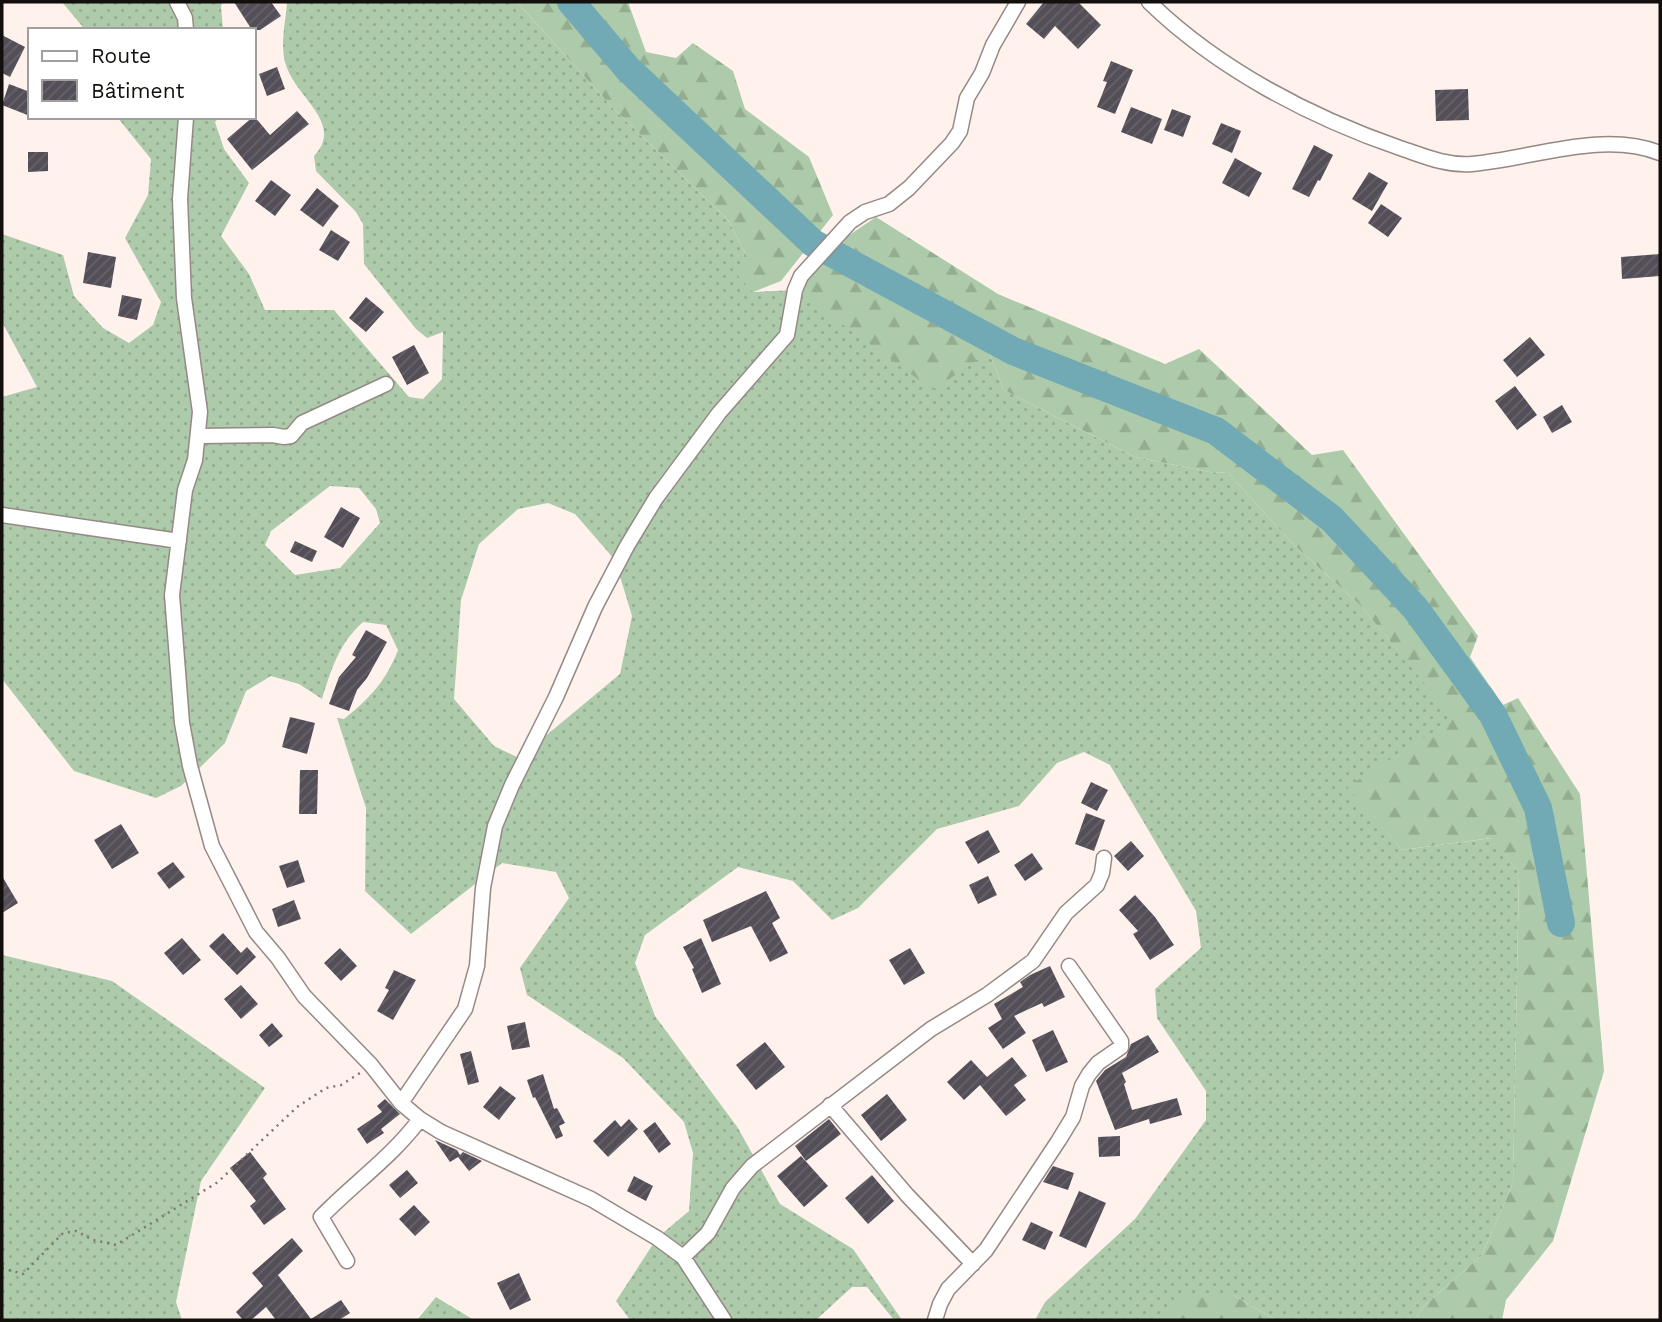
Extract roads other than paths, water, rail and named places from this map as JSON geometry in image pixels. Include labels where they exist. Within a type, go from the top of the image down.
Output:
[{"type":"street","points":[[177,2],[185,18],[186,28]]},
{"type":"street","points":[[401,1103],[465,1009],[477,966],[483,888],[495,826],[595,607],[627,545],[656,498],[719,414],[787,335],[793,297],[801,276],[850,222],[865,212],[889,204],[909,188],[953,143],[960,131],[967,98],[1018,2]]},
{"type":"street","points":[[1149,2],[1192,39],[1253,80],[1298,105],[1384,142],[1447,164],[1473,164],[1608,145],[1645,147],[1660,153]]},
{"type":"street","points":[[186,119],[180,199],[184,298],[200,412],[195,460],[185,490],[172,595],[182,723],[190,766],[212,846],[256,932],[304,996],[371,1065],[401,1103],[420,1119],[467,1143],[591,1199],[683,1256],[724,1320]]},
{"type":"street","points":[[199,436],[273,435],[284,438],[291,436],[302,423],[386,384]]},
{"type":"street","points":[[2,514],[179,541]]},
{"type":"street","points":[[683,1256],[708,1233],[733,1188],[752,1166],[931,1029],[986,995],[1033,961],[1066,913],[1097,885],[1104,858]]},
{"type":"street","points":[[935,1320],[948,1289],[986,1250],[1059,1140],[1073,1117],[1082,1086],[1089,1074],[1098,1063],[1121,1047],[1121,1041],[1069,966]]},
{"type":"street","points":[[830,1105],[907,1195],[973,1264]]},
{"type":"street","points":[[347,1261],[321,1217],[348,1189],[403,1143],[420,1119]]},
{"type":"waterway","points":[[571,2],[628,69],[813,243],[1013,351],[1216,431],[1332,519],[1415,608],[1493,715],[1538,808],[1561,923]]}]
